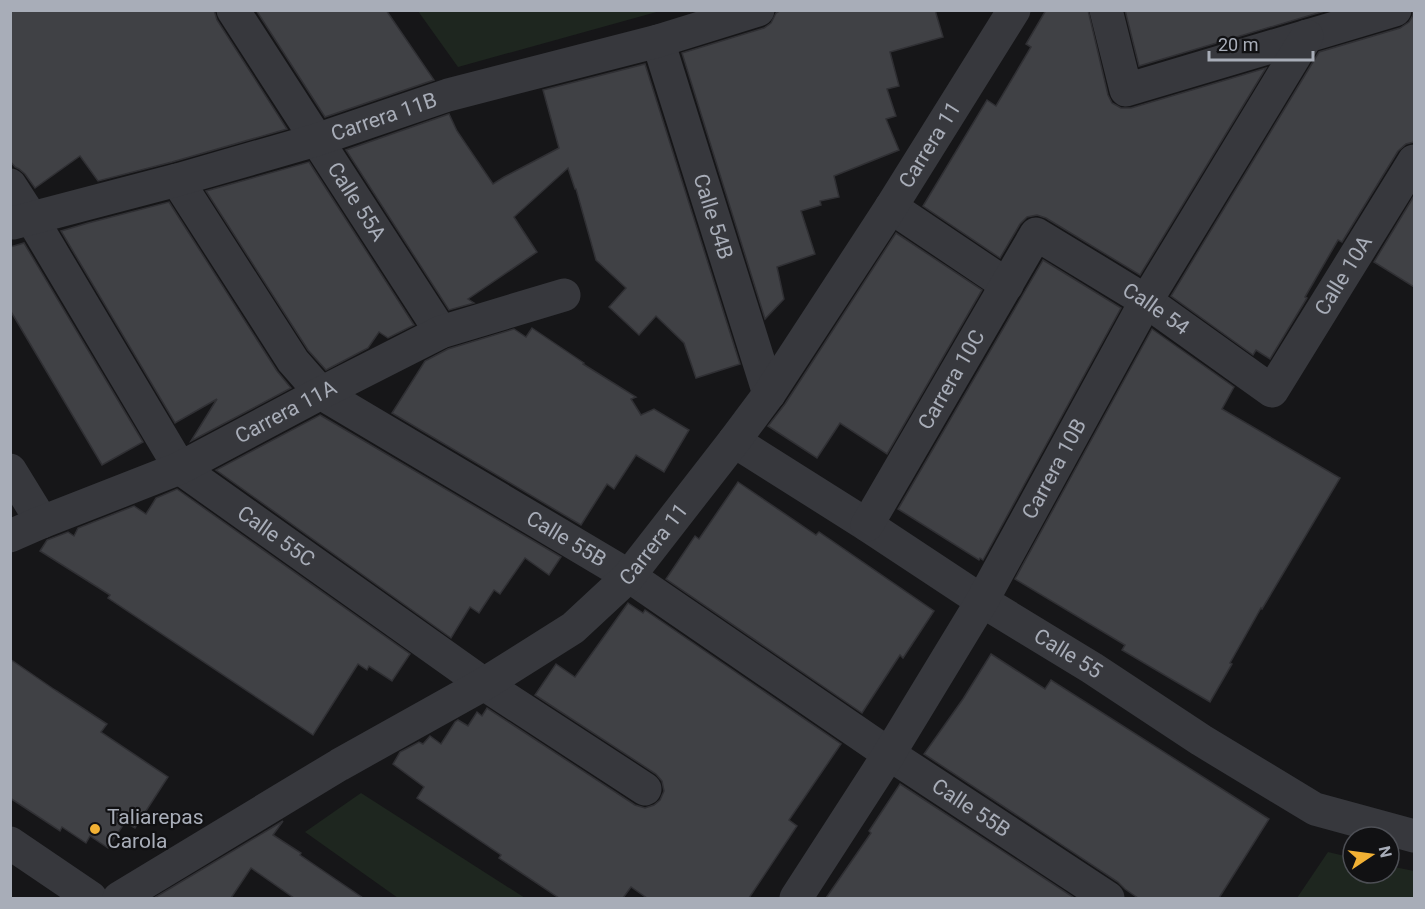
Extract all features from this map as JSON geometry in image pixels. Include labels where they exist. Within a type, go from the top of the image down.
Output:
[{"type":"street","name":"Calle 55A","points":[[233,10],[441,332]]},
{"type":"street","name":"Carrera 11B","points":[[21,221],[316,140],[448,95],[658,41],[758,10]]},
{"type":"street","name":"Carrera 11","points":[[119,898],[339,765],[484,684],[573,628],[628,576],[769,394],[891,207],[1014,10]]},
{"type":"street","points":[[1106,10],[1126,90],[1395,10]]},
{"type":"street","name":"Carrera 10B","points":[[795,898],[889,754],[982,601],[1146,301],[1307,36]]},
{"type":"street","name":"Calle 54B","points":[[658,41],[769,394]]},
{"type":"street","name":"Calle 10A","points":[[1272,391],[1414,161]]},
{"type":"street","name":"Calle 55B","points":[[177,180],[293,361],[321,393],[628,576],[889,754],[1108,898]]},
{"type":"street","name":"Calle 55C","points":[[10,185],[21,221],[180,468],[484,684],[645,789]]},
{"type":"street","points":[[891,207],[1007,285]]},
{"type":"street","name":"Calle 54","points":[[1036,234],[1146,301],[1272,391]]},
{"type":"street","name":"Carrera 10C","points":[[867,525],[1036,234]]},
{"type":"street","name":"Carrera 11A","points":[[10,536],[180,468],[441,332],[564,295]]},
{"type":"street","name":"Calle 55","points":[[734,441],[982,601],[1315,810],[1414,836]]},
{"type":"street","points":[[10,470],[42,522]]},
{"type":"street","points":[[10,843],[91,898]]},
{"type":"shaded area","points":[[418,11],[660,11],[458,67]]},
{"type":"shaded area","points":[[361,793],[525,898],[398,898],[305,832]]},
{"type":"shaded area","points":[[1328,852],[1341,855],[1341,885],[1401,885],[1401,868],[1414,871],[1414,898],[1297,898]]},
{"type":"building","points":[[10,10],[214,10],[217,20],[287,129],[98,181],[80,156],[35,188],[25,174],[10,161]]},
{"type":"building","points":[[256,10],[386,10],[434,80],[325,117]]},
{"type":"building","points":[[781,10],[935,10],[943,37],[890,52],[899,86],[887,89],[896,116],[886,119],[899,150],[834,176],[839,197],[820,201],[821,205],[801,211],[815,254],[777,267],[784,299],[765,319],[682,53],[764,28]]},
{"type":"building","points":[[1046,10],[1088,10],[1108,95],[1112,103],[1121,108],[1131,108],[1266,68],[1140,275],[1046,218],[1037,215],[1027,217],[1020,224],[1000,258],[923,206],[987,100],[996,106],[1031,47],[1026,44]]},
{"type":"building","points":[[1125,10],[1328,10],[1139,66]]},
{"type":"building","points":[[1413,10],[1414,142],[1406,144],[1398,151],[1342,242],[1338,240],[1305,297],[1307,298],[1270,359],[1256,350],[1253,355],[1171,296],[1319,52],[1400,28],[1409,22]]},
{"type":"building","points":[[645,64],[740,364],[696,378],[684,343],[656,316],[639,335],[609,307],[626,288],[596,260],[568,168],[514,217],[537,252],[468,299],[474,303],[449,310],[346,150],[449,114],[457,131],[493,184],[559,148],[543,90]]},
{"type":"building","points":[[309,162],[414,325],[388,338],[379,332],[368,348],[326,370],[308,350],[206,191]]},
{"type":"building","points":[[1414,196],[1414,287],[1374,262]]},
{"type":"building","points":[[169,202],[277,371],[291,388],[191,441],[217,399],[175,423],[61,231]]},
{"type":"building","points":[[896,233],[982,290],[887,454],[840,423],[817,458],[768,426],[785,404]]},
{"type":"building","points":[[24,243],[143,442],[102,465],[10,310],[10,247]]},
{"type":"building","points":[[1043,260],[1121,308],[983,560],[980,558],[979,560],[898,509]]},
{"type":"building","points":[[532,328],[583,364],[636,397],[631,399],[641,415],[654,409],[689,430],[664,472],[636,455],[614,489],[607,484],[581,525],[392,413],[425,361],[448,349],[514,329],[526,337]]},
{"type":"building","points":[[1152,329],[1234,387],[1222,409],[1340,478],[1261,608],[1210,702],[1122,650],[1125,645],[1015,579]]},
{"type":"building","points":[[320,415],[561,557],[549,575],[525,558],[500,594],[494,590],[479,613],[470,607],[451,638],[216,470]]},
{"type":"building","points":[[738,482],[816,535],[819,532],[934,611],[903,658],[900,655],[862,713],[666,579],[695,536],[699,539]]},
{"type":"building","points":[[177,489],[410,654],[392,681],[369,666],[367,670],[358,664],[313,735],[108,598],[110,595],[40,551],[47,540],[68,532],[74,536],[78,528],[134,506],[146,514],[156,498]]},
{"type":"building","points":[[628,603],[643,613],[645,610],[841,744],[789,820],[797,826],[749,898],[647,898],[631,887],[623,898],[559,898],[499,858],[501,855],[417,798],[424,787],[393,764],[400,752],[419,742],[423,744],[430,736],[441,744],[455,722],[458,720],[468,726],[477,712],[482,716],[487,708],[635,805],[645,808],[654,805],[660,800],[664,791],[662,781],[656,774],[535,695],[556,664],[575,677]]},
{"type":"building","points":[[991,654],[1045,689],[1051,680],[1269,819],[1219,898],[1138,898],[1118,882],[924,754]]},
{"type":"building","points":[[10,659],[107,724],[101,732],[168,777],[135,828],[125,822],[108,848],[90,836],[86,843],[62,827],[60,831],[10,798]]},
{"type":"building","points":[[900,784],[1073,897],[826,898],[871,833],[869,831]]},
{"type":"building","points":[[283,821],[273,835],[363,898],[294,898],[251,868],[231,898],[154,898]]},
{"type":"place","name":"Taliarepas Carola","points":[[95,829]]}]
